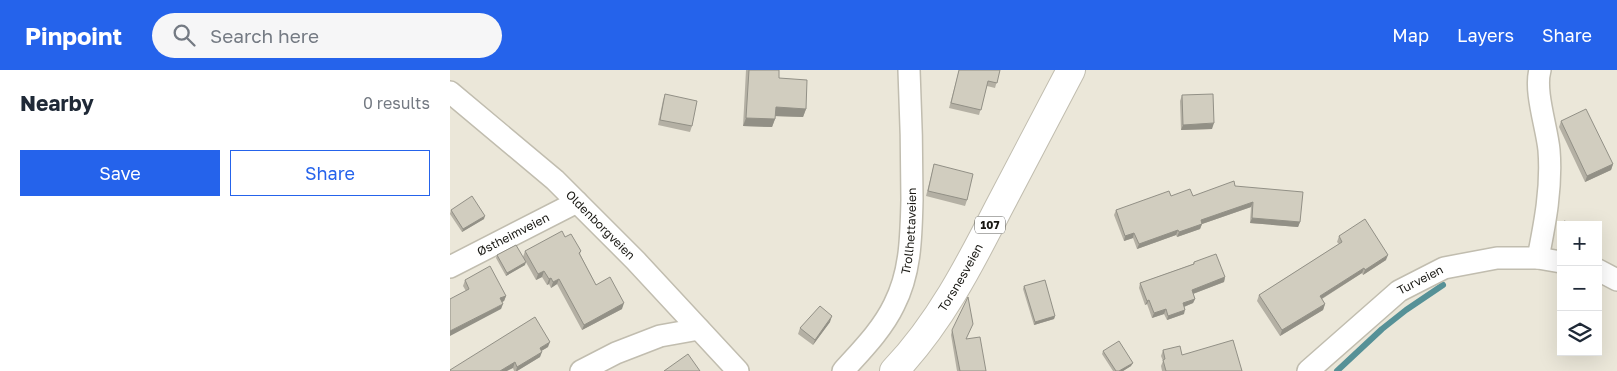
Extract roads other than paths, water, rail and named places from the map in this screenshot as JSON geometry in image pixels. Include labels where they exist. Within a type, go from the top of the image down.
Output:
[{"type":"main road","name":"Torsnesveien","points":[[894,371],[924,337],[942,311],[980,244],[1070,70]]},
{"type":"street","name":"Trollhettaveien","points":[[843,371],[862,351],[894,306],[906,272],[910,248],[912,181],[909,70]]},
{"type":"street","points":[[1538,258],[1548,210],[1549,151],[1540,97],[1540,70]]},
{"type":"street","name":"Oldenborgveien","points":[[450,92],[554,180],[577,202],[636,261],[738,371]]},
{"type":"street","name":"Østheimveien","points":[[450,266],[577,202]]},
{"type":"street","name":"Turveien","points":[[1308,371],[1399,291],[1444,268],[1497,258],[1538,258],[1557,261]]},
{"type":"street","points":[[1602,272],[1617,280]]},
{"type":"street","points":[[581,371],[616,353],[660,336],[699,329]]},
{"type":"waterway","points":[[1337,371],[1382,329],[1443,285]]}]
